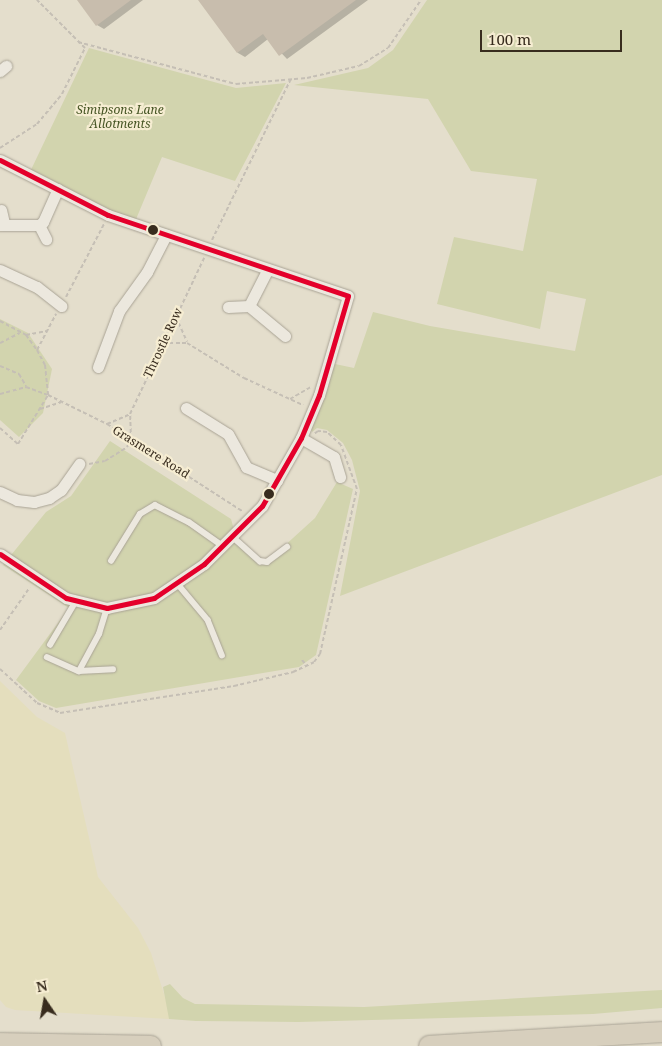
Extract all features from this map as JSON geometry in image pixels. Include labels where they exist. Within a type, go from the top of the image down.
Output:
[{"type":"highway","points":[[429,1046],[662,1032]]},
{"type":"highway","points":[[1,1043],[150,1046]]},
{"type":"street","points":[[0,160],[108,215],[268,271],[348,296],[324,380],[312,410],[304,440],[262,506],[223,546],[177,583],[154,598],[107,608],[76,601],[35,580],[0,554]]},
{"type":"street","points":[[1,210],[2,224],[39,225],[43,222],[58,189]]},
{"type":"street","points":[[39,225],[46,239]]},
{"type":"street","points":[[98,367],[119,311],[147,272],[166,235]]},
{"type":"street","points":[[0,270],[36,286],[60,306]]},
{"type":"street","points":[[250,306],[268,271]]},
{"type":"street","points":[[228,307],[250,306],[286,336]]},
{"type":"street","points":[[186,408],[228,434],[246,467],[277,480]]},
{"type":"street","points":[[304,440],[334,457],[340,477]]},
{"type":"street","points":[[0,492],[17,500],[34,502],[49,498],[61,490],[79,464]]},
{"type":"lane","points":[[111,561],[140,514],[155,505],[189,522],[223,546]]},
{"type":"lane","points":[[232,536],[260,561],[267,562],[287,547]]},
{"type":"lane","points":[[177,583],[208,620],[222,655]]},
{"type":"lane","points":[[50,645],[76,601]]},
{"type":"lane","points":[[79,671],[99,634],[107,608]]},
{"type":"lane","points":[[47,656],[79,671],[113,669]]},
{"type":"path","points":[[0,148],[37,124],[62,94],[85,48],[37,0]]},
{"type":"path","points":[[78,42],[236,84],[291,79],[359,66],[388,48],[421,0]]},
{"type":"path","name":"Throstle Row","points":[[130,414],[291,79]]},
{"type":"path","points":[[37,350],[60,306],[88,260],[108,215]]},
{"type":"path","points":[[176,317],[187,343]]},
{"type":"path","points":[[0,321],[26,335],[37,350],[45,365],[48,395],[18,444],[0,428]]},
{"type":"path","points":[[26,335],[47,331]]},
{"type":"path","points":[[0,343],[20,332]]},
{"type":"path","points":[[164,343],[187,343],[244,378],[312,410]]},
{"type":"path","points":[[0,366],[19,374],[26,387],[0,394]]},
{"type":"path","points":[[290,399],[324,380]]},
{"type":"path","name":"Grasmere Road","points":[[26,387],[48,395],[107,424],[251,516]]},
{"type":"path","points":[[40,409],[61,402]]},
{"type":"path","points":[[79,464],[96,464],[123,452],[131,439],[130,414],[107,424]]},
{"type":"path","points":[[0,669],[37,703],[60,713],[234,686],[307,666],[320,654],[357,489],[341,445],[327,432],[318,431],[304,440]]},
{"type":"path","points":[[0,630],[35,580]]},
{"type":"path","points":[[302,660],[307,666]]},
{"type":"shaded area","points":[[0,681],[37,717],[65,733],[98,877],[138,928],[151,953],[170,1013],[169,1019],[15,1010],[6,1007],[0,1000]]},
{"type":"green space","points":[[427,0],[662,0],[662,475],[340,596],[360,491],[352,460],[343,443],[327,430],[317,428],[312,432],[311,428],[335,364],[354,368],[373,312],[430,326],[575,351],[586,299],[547,291],[540,329],[437,304],[454,237],[523,251],[537,179],[471,171],[428,99],[294,85],[368,68],[393,50]]},
{"type":"green space","name":"Simipsons Lane Allotments","points":[[89,48],[236,88],[286,83],[235,181],[162,157],[134,224],[29,174]]},
{"type":"green space","points":[[0,319],[28,333],[52,369],[43,413],[19,437],[0,420]]},
{"type":"green space","points":[[110,441],[231,519],[238,544],[260,559],[271,558],[315,518],[337,482],[353,489],[316,655],[299,667],[56,708],[39,701],[16,680],[69,608],[3,565],[46,512],[71,496]]},
{"type":"green space","points":[[170,984],[183,998],[195,1004],[364,1007],[662,990],[662,1008],[593,1014],[298,1022],[196,1021],[169,1019],[163,987]]},
{"type":"building","points":[[77,0],[131,0],[96,26]]},
{"type":"building","points":[[198,0],[356,0],[279,56],[263,34],[237,53]]},
{"type":"transit line","points":[[0,160],[108,215],[348,296],[319,395],[301,438],[262,506],[204,564],[154,598],[107,608],[66,598],[0,554]]}]
